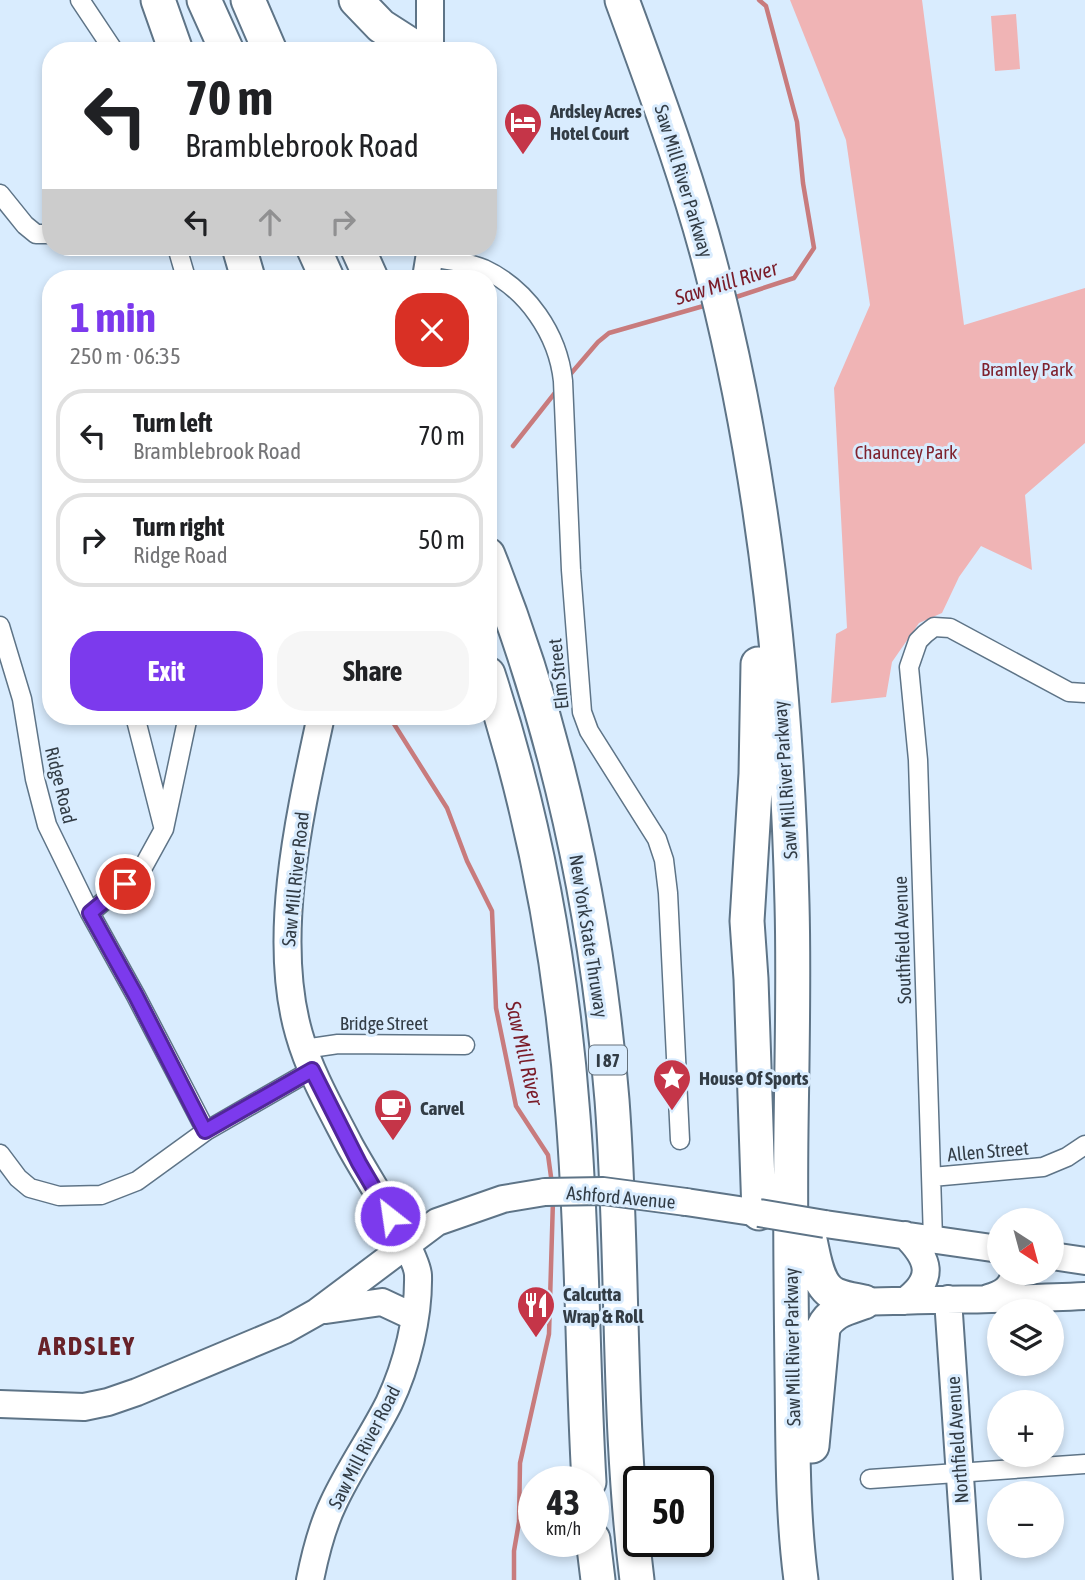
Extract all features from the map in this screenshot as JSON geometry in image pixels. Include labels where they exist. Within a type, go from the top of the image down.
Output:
[{"type":"highway","points":[[159,0],[173,42]]},
{"type":"highway","points":[[204,0],[223,42]]},
{"type":"highway","points":[[248,0],[266,42]]},
{"type":"highway","points":[[356,0],[382,26],[406,42]]},
{"type":"highway","name":"Saw Mill River Parkway","points":[[622,0],[723,278]]},
{"type":"highway","name":"Saw Mill River Parkway","points":[[642,0],[696,152],[734,324],[764,424],[794,644],[811,919],[817,1230],[812,1452],[819,1580]]},
{"type":"highway","name":"Saw Mill River Parkway","points":[[734,324],[769,586],[784,742],[791,867],[793,963],[790,1239],[795,1516],[801,1580]]},
{"type":"highway","points":[[752,465],[758,685],[747,921],[759,1204]]},
{"type":"highway","name":"New York State Thruway","points":[[497,581],[528,669],[558,776],[582,882],[600,992],[614,1141],[626,1455],[637,1580]]},
{"type":"highway","name":"New York State Thruway","points":[[497,703],[531,833],[548,912],[563,1008],[573,1118],[588,1466]]},
{"type":"highway","points":[[751,979],[752,950],[763,936],[777,939],[793,963]]},
{"type":"highway","points":[[817,1230],[819,1274],[825,1286],[834,1295],[864,1302]]},
{"type":"highway","points":[[812,1452],[823,1328],[836,1312],[864,1302]]},
{"type":"highway","points":[[595,1557],[598,1580]]},
{"type":"main road","points":[[430,0],[430,42]]},
{"type":"main road","name":"Saw Mill River Road","points":[[310,1580],[331,1507],[397,1385],[414,1317],[418,1271],[407,1245],[359,1163],[308,1059],[290,996],[287,928],[301,815],[319,725]]},
{"type":"main road","name":"Ashford Avenue","points":[[0,1404],[84,1407],[108,1402],[262,1340],[317,1312],[437,1222],[503,1199],[545,1192],[616,1192],[759,1204],[817,1230],[905,1235],[987,1247]]},
{"type":"main road","points":[[905,1235],[922,1254],[926,1267],[920,1285],[905,1301]]},
{"type":"main road","points":[[1064,1258],[1085,1261]]},
{"type":"main road","points":[[988,1298],[1006,1291],[1010,1285]]},
{"type":"main road","points":[[864,1302],[1085,1296]]},
{"type":"main road","name":"Northfield Avenue","points":[[948,1299],[967,1580]]},
{"type":"main road","points":[[317,1312],[382,1302],[414,1317]]},
{"type":"street","points":[[80,0],[108,42]]},
{"type":"street","points":[[0,194],[36,234],[42,234]]},
{"type":"street","name":"Elm Street","points":[[429,261],[469,264],[482,270]]},
{"type":"street","name":"Elm Street","points":[[497,277],[505,281],[536,312],[552,337],[562,373],[570,570],[581,706],[589,731],[653,830],[664,860],[680,1140]]},
{"type":"street","name":"Ridge Road","points":[[0,626],[3,649],[22,699],[35,779],[47,825],[90,913],[205,1131]]},
{"type":"street","name":"Southfield Avenue","points":[[933,1239],[918,760],[909,667],[919,641],[934,627],[950,628],[1069,692],[1085,693]]},
{"type":"street","points":[[137,725],[164,829]]},
{"type":"street","points":[[90,913],[142,869],[164,829],[186,725]]},
{"type":"street","name":"Bridge Street","points":[[308,1059],[331,1044],[465,1045]]},
{"type":"street","points":[[0,1154],[18,1178],[30,1188],[59,1196],[101,1195],[137,1181],[308,1059]]},
{"type":"street","name":"Allen Street","points":[[932,1177],[1042,1167],[1067,1157],[1085,1145]]},
{"type":"street","points":[[870,1479],[1085,1464]]},
{"type":"green space","name":"Chauncey Park","points":[[790,0],[922,0],[964,325],[1085,288],[1085,443],[1025,495],[1032,570],[981,546],[959,577],[942,613],[919,623],[892,662],[886,697],[831,703],[836,634],[847,628],[834,388],[870,305],[846,140]]},
{"type":"green space","points":[[1016,14],[1020,69],[995,71],[991,16]]},
{"type":"waterway","name":"Saw Mill River","points":[[733,298],[794,278],[814,248],[803,183],[797,122],[766,6],[759,0]]},
{"type":"waterway","name":"Saw Mill River","points":[[568,377],[609,333],[707,305]]},
{"type":"waterway","name":"Saw Mill River","points":[[513,446],[558,389]]},
{"type":"waterway","name":"Saw Mill River","points":[[395,725],[447,808],[467,861],[492,911],[496,1008],[516,1106],[548,1155],[552,1184]]},
{"type":"waterway","name":"Saw Mill River","points":[[514,1580],[520,1463],[549,1334],[553,1200]]},
{"type":"place","name":"Ardsley Acres Hotel Court","points":[[523,156]]},
{"type":"place","name":"House Of Sports","points":[[672,1112]]},
{"type":"place","name":"Carvel","points":[[393,1142]]},
{"type":"place","name":"Calcutta Wrap & Roll","points":[[536,1339]]},
{"type":"district","name":"ARDSLEY","points":[[87,1346]]},
{"type":"route","points":[[125,884],[90,913],[205,1131],[312,1070],[359,1163],[390,1216]]},
{"type":"park label","name":"Bramley Park","points":[[1027,369]]}]
